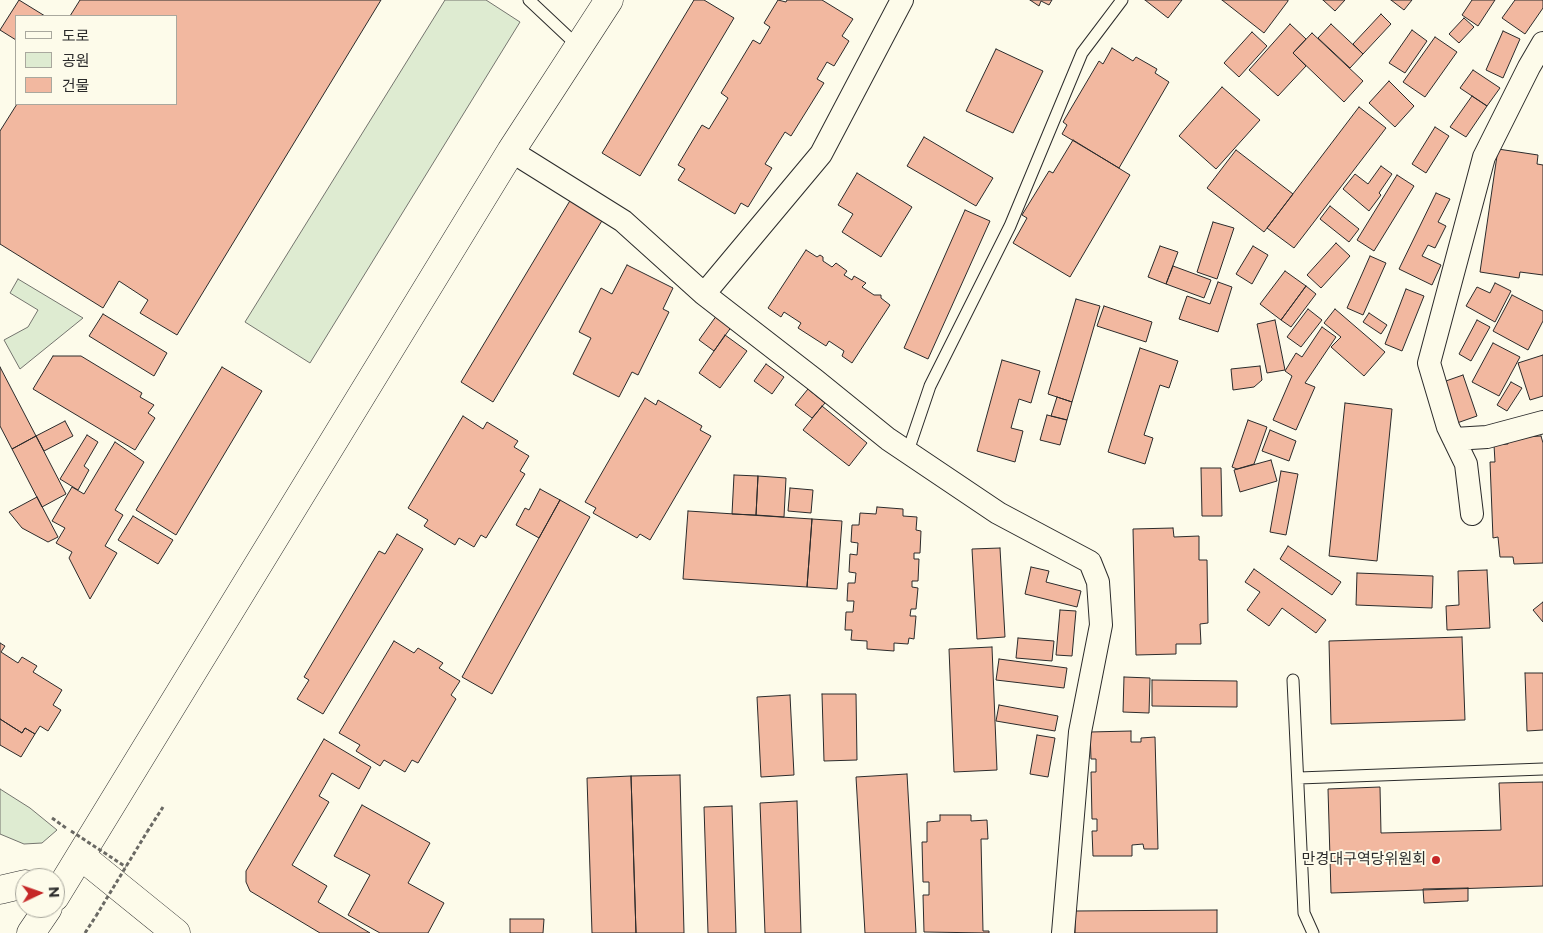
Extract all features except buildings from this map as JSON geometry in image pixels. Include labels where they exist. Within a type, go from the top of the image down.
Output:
[{"type":"main road","points":[[176,933],[69,870],[511,151],[609,0]]},
{"type":"main road","points":[[0,890],[15,886]]},
{"type":"main road","points":[[30,933],[41,918]]},
{"type":"street","points":[[704,294],[821,154],[902,0]]},
{"type":"street","points":[[1472,514],[1466,464],[1448,427],[1429,363],[1484,157],[1528,67],[1543,43]]},
{"type":"street","points":[[511,151],[623,221],[704,294],[888,439],[998,513],[1090,562],[1098,582],[1101,625],[1080,732],[1063,933]]},
{"type":"street","points":[[1454,439],[1487,437],[1543,422]]},
{"type":"lane","points":[[529,0],[579,47]]},
{"type":"lane","points":[[908,451],[930,386],[1010,226],[1082,53],[1122,0]]},
{"type":"lane","points":[[1293,680],[1304,913],[1313,933]]},
{"type":"lane","points":[[1299,778],[1543,769]]},
{"type":"path","points":[[85,933],[163,807]]},
{"type":"path","points":[[52,818],[126,868]]},
{"type":"green space","points":[[445,0],[486,0],[520,22],[310,363],[245,322]]},
{"type":"green space","points":[[18,279],[83,318],[20,369],[4,340],[28,327],[38,310],[10,293]]},
{"type":"green space","points":[[0,789],[30,808],[57,830],[42,843],[24,844],[0,834]]},
{"type":"place","name":"만경대구역당위원회","points":[[1436,860]]}]
